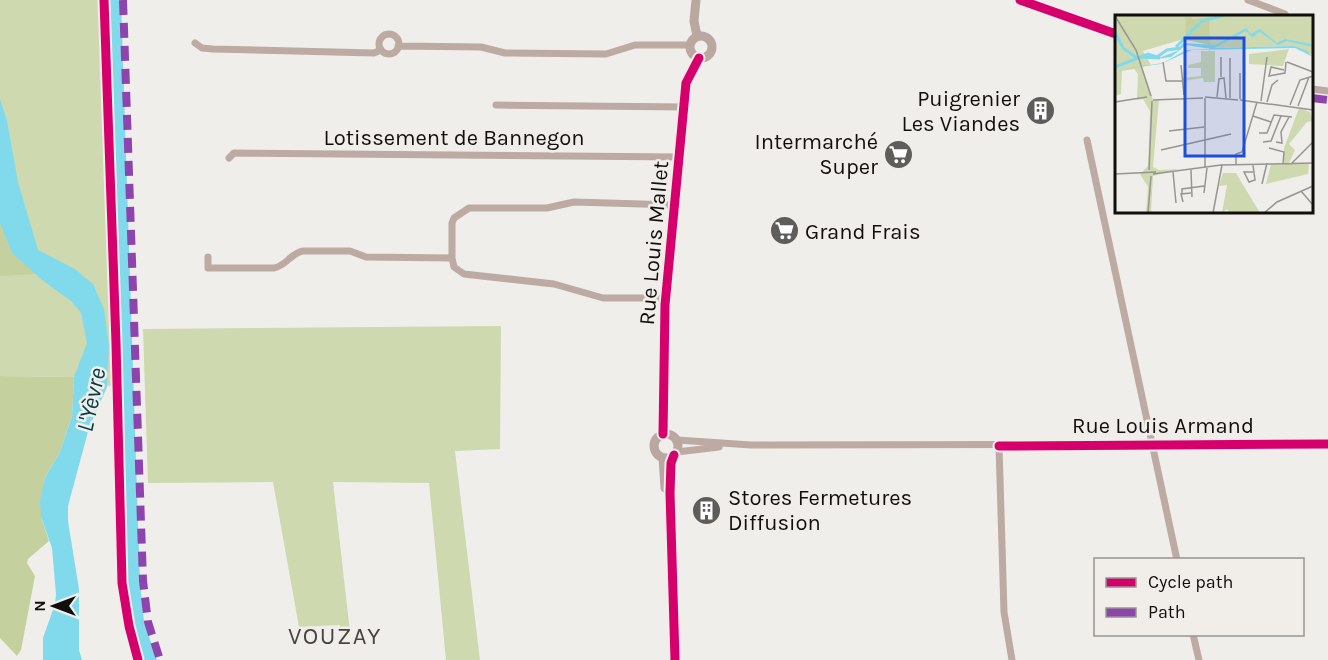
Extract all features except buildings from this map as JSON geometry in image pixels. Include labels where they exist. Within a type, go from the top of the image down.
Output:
[{"type":"main road","name":"Rue Louis Mallet","points":[[670,660],[663,458],[656,453],[654,445],[657,438],[663,434],[665,298],[686,83],[699,58],[705,58],[710,54],[712,45],[706,38],[698,36],[694,21],[696,0]]},
{"type":"main road","points":[[698,36],[692,39],[689,45],[691,54],[699,58]]},
{"type":"main road","points":[[663,434],[671,435],[677,440],[671,463],[670,494],[675,660]]},
{"type":"main road","points":[[663,458],[675,453]]},
{"type":"street","points":[[1248,0],[1286,15]]},
{"type":"street","points":[[388,34],[396,38],[398,46],[392,54],[386,54],[381,50],[379,43],[388,34]]},
{"type":"street","points":[[195,43],[202,48],[280,52],[374,53],[381,50]]},
{"type":"street","points":[[398,46],[481,47],[505,53],[606,54],[635,45],[689,45]]},
{"type":"street","points":[[1313,89],[1328,91]]},
{"type":"street","points":[[496,105],[684,107]]},
{"type":"street","points":[[1087,140],[1177,558]]},
{"type":"street","name":"Lotissement de Bannegon","points":[[229,158],[234,153],[680,157]]},
{"type":"street","points":[[665,298],[603,298],[566,286],[464,274],[454,267],[452,223],[454,218],[469,208],[547,208],[574,202],[675,205]]},
{"type":"street","points":[[208,258],[208,268],[232,268],[279,267],[294,254],[303,251],[350,251],[366,257],[452,258]]},
{"type":"street","name":"Rue Louis Armand","points":[[677,440],[750,445],[1328,444]]},
{"type":"street","name":"Rue Louis Armand","points":[[675,453],[691,449],[750,445]]},
{"type":"street","points":[[999,446],[1004,612],[1012,660]]},
{"type":"street","points":[[1193,636],[1199,660]]},
{"type":"green space","points":[[0,0],[104,0],[117,388],[74,377],[0,376]]},
{"type":"green space","points":[[0,223],[12,253],[36,274],[0,276]]},
{"type":"green space","points":[[501,326],[500,449],[455,451],[480,660],[446,660],[429,483],[333,482],[350,632],[341,633],[340,625],[299,627],[273,482],[148,483],[143,329]]},
{"type":"green space","points":[[0,376],[74,377],[72,416],[60,452],[45,478],[41,517],[49,541],[28,559],[27,563],[35,576],[21,650],[17,656],[0,638]]},
{"type":"water","points":[[107,0],[121,0],[140,583],[144,622],[157,660],[141,660],[130,626],[125,584]]},
{"type":"water","name":"L'Yèvre","points":[[0,99],[7,121],[18,182],[38,250],[75,269],[93,284],[104,309],[109,345],[107,387],[89,428],[68,506],[68,521],[79,589],[79,650],[82,660],[43,660],[43,638],[55,604],[56,594],[52,548],[41,517],[40,501],[45,478],[60,452],[72,416],[74,377],[87,343],[81,313],[71,301],[42,280],[12,253],[0,223]]},
{"type":"marked path","points":[[123,0],[143,581],[148,622],[160,660]]},
{"type":"marked path","points":[[1313,98],[1328,100]]},
{"type":"cycle path","points":[[104,0],[122,583],[129,626],[138,660]]},
{"type":"cycle path","points":[[1020,0],[1115,34]]},
{"type":"cycle path","points":[[663,434],[665,305],[686,83],[699,58]]},
{"type":"cycle path","points":[[999,446],[1328,444]]},
{"type":"cycle path","points":[[674,455],[671,463],[670,493],[675,660]]},
{"type":"place","name":"Puigrenier Les Viandes","points":[[1041,111]]},
{"type":"place","name":"Intermarché Super","points":[[899,154]]},
{"type":"place","name":"Grand Frais","points":[[784,231]]},
{"type":"place","name":"Stores Fermetures Diffusion","points":[[707,510]]},
{"type":"district","name":"VOUZAY","points":[[335,636]]}]
